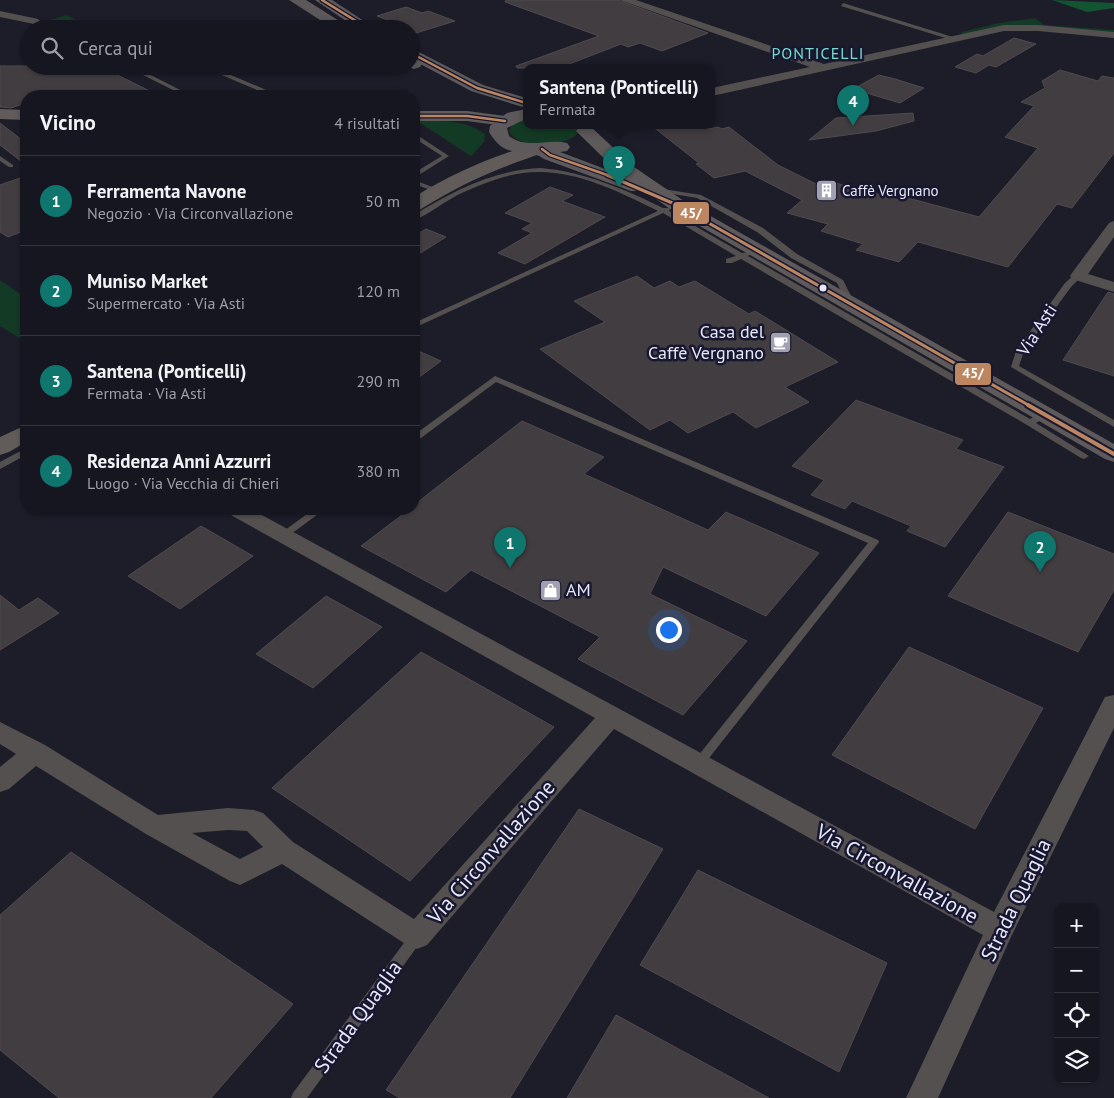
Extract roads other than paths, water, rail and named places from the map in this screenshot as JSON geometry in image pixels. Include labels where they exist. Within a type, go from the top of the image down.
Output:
[{"type":"highway","points":[[296,0],[330,20]]},
{"type":"main road","points":[[310,0],[340,20]]},
{"type":"main road","points":[[326,2],[355,20]]},
{"type":"main road","points":[[420,64],[477,88],[523,102]]},
{"type":"main road","points":[[420,66],[465,93],[509,112],[508,124],[512,145],[539,149],[550,155],[577,164],[671,208],[750,253],[850,303],[949,368],[1087,448],[1114,454]]},
{"type":"main road","points":[[447,115],[468,102],[465,93]]},
{"type":"main road","points":[[0,114],[20,115]]},
{"type":"main road","points":[[420,116],[447,115],[508,124]]},
{"type":"main road","points":[[420,116],[474,123],[508,124]]},
{"type":"main road","points":[[447,190],[488,152],[508,124]]},
{"type":"main road","points":[[420,202],[503,161],[539,149],[567,146],[583,136],[585,129]]},
{"type":"main road","points":[[587,129],[628,171],[656,190],[671,208]]},
{"type":"main road","points":[[503,161],[540,159],[577,164]]},
{"type":"main road","points":[[0,447],[20,440]]},
{"type":"main road","points":[[1087,448],[1114,450]]},
{"type":"street","points":[[625,0],[822,67]]},
{"type":"street","points":[[0,14],[29,20]]},
{"type":"street","points":[[715,91],[1004,28],[1038,28],[1114,35]]},
{"type":"street","points":[[1004,28],[1084,38],[1114,44]]},
{"type":"street","points":[[1114,226],[1078,276],[1114,287]]},
{"type":"street","name":"Via Circonvallazione","points":[[247,515],[1000,930]]},
{"type":"street","name":"Strada Quaglia","points":[[922,1098],[1000,930],[1114,704]]},
{"type":"street","name":"Via Circonvallazione","points":[[155,826],[228,819],[254,821],[283,850],[417,936],[611,716]]},
{"type":"street","points":[[0,732],[36,752],[155,826],[240,873],[283,850]]},
{"type":"street","points":[[0,782],[36,752]]},
{"type":"street","points":[[208,822],[212,858]]},
{"type":"lane","points":[[842,5],[954,39]]},
{"type":"lane","points":[[147,75],[178,90]]},
{"type":"lane","points":[[226,75],[262,90]]},
{"type":"lane","points":[[420,139],[446,156],[420,172]]},
{"type":"lane","points":[[0,158],[11,166]]},
{"type":"lane","points":[[420,183],[447,190],[479,184],[515,173],[543,170],[584,179],[671,208]]},
{"type":"lane","points":[[420,213],[447,190]]},
{"type":"lane","points":[[656,190],[699,196],[760,230],[794,256],[840,282],[850,303]]},
{"type":"lane","points":[[420,323],[671,208]]},
{"type":"lane","points":[[729,261],[750,253],[949,368]]},
{"type":"lane","name":"Via Asti","points":[[1078,276],[1068,285],[1020,351],[1015,367],[1114,424]]},
{"type":"lane","points":[[420,435],[495,379],[874,542],[698,764]]},
{"type":"lane","points":[[0,466],[20,444]]},
{"type":"lane","points":[[284,536],[312,515]]},
{"type":"lane","name":"Strada Quaglia","points":[[298,1098],[417,936]]},
{"type":"place","name":"Residenza Anni Azzurri","points":[[853,126]]},
{"type":"place","name":"Santena (Ponticelli)","points":[[619,187]]},
{"type":"place","name":"Caffè Vergnano","points":[[826,191]]},
{"type":"place","name":"Casa del Caffè Vergnano","points":[[780,342]]},
{"type":"place","name":"Ferramenta Navone","points":[[510,568]]},
{"type":"place","name":"Muniso Market","points":[[1040,572]]},
{"type":"place","name":"AM","points":[[550,590]]},
{"type":"district","name":"PONTICELLI","points":[[818,53]]}]
